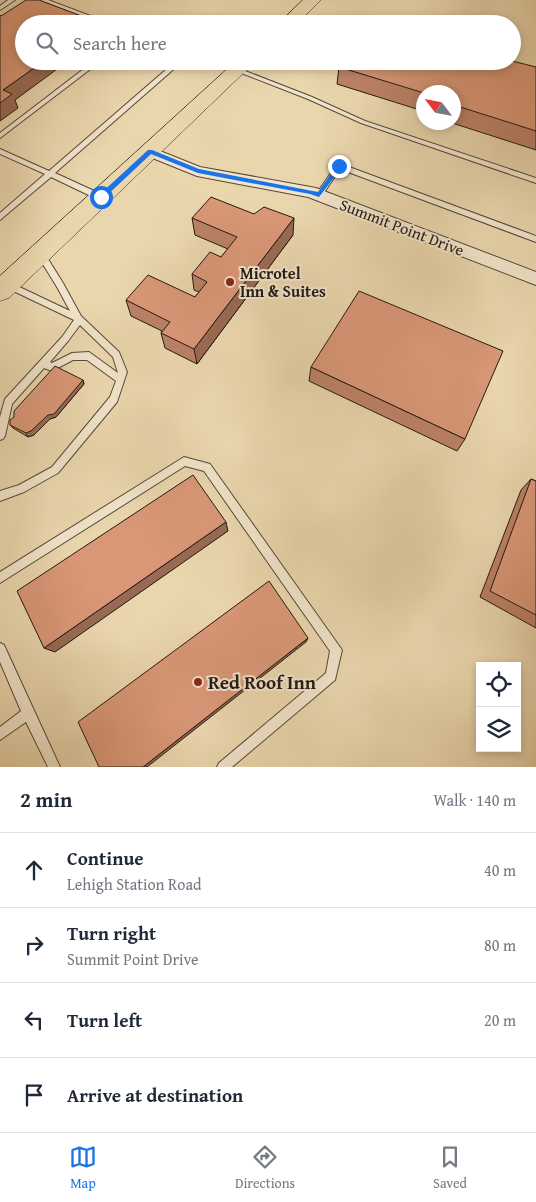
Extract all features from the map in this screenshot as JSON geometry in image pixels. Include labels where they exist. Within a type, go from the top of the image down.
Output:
[{"type":"main road","points":[[297,15],[313,0]]},
{"type":"main road","points":[[4,288],[238,70]]},
{"type":"street","name":"Summit Point Drive","points":[[150,152],[198,171],[311,192],[536,279]]},
{"type":"lane","points":[[0,8],[12,0]]},
{"type":"lane","points":[[43,0],[84,15]]},
{"type":"lane","points":[[0,136],[86,70]]},
{"type":"lane","points":[[0,217],[170,70]]},
{"type":"lane","points":[[250,70],[363,122],[536,181]]},
{"type":"lane","points":[[0,151],[101,197]]},
{"type":"lane","points":[[319,195],[339,166],[536,239]]},
{"type":"lane","points":[[0,496],[21,489],[55,470],[114,399],[122,372],[116,355],[79,319],[40,253]]},
{"type":"lane","points":[[4,288],[79,319]]},
{"type":"lane","points":[[0,436],[8,402],[65,339],[79,319]]},
{"type":"lane","points":[[43,363],[52,367],[72,357],[88,356],[120,379]]},
{"type":"lane","points":[[0,578],[184,461],[207,467],[336,650],[331,676],[223,767]]},
{"type":"lane","points":[[0,648],[54,767]]},
{"type":"lane","points":[[0,734],[28,713]]},
{"type":"building","points":[[26,0],[39,0],[79,15],[15,15],[15,70],[31,70],[3,90],[12,94],[0,103],[0,15]]},
{"type":"building","points":[[521,63],[536,67],[536,131],[461,107],[461,85],[416,85],[416,91],[349,70],[521,70]]},
{"type":"building","name":"Microtel Inn & Suites","points":[[211,197],[254,214],[264,207],[294,218],[194,349],[161,333],[170,322],[126,300],[148,275],[195,297],[207,282],[192,274],[210,252],[221,257],[237,237],[192,218]]},
{"type":"building","points":[[359,291],[503,351],[465,439],[311,367]]},
{"type":"building","points":[[55,366],[83,380],[54,414],[48,415],[31,431],[26,433],[10,425],[10,420],[14,417],[14,411]]},
{"type":"building","points":[[193,475],[226,522],[44,648],[17,591]]},
{"type":"building","points":[[531,479],[536,481],[536,615],[490,591]]},
{"type":"building","name":"Red Roof Inn","points":[[269,581],[308,638],[143,767],[99,767],[78,722]]},
{"type":"place","name":"Microtel Inn & Suites","points":[[230,282]]},
{"type":"place","name":"Red Roof Inn","points":[[198,682]]},
{"type":"route","points":[[101,197],[150,152],[198,171],[319,195],[339,166]]}]
